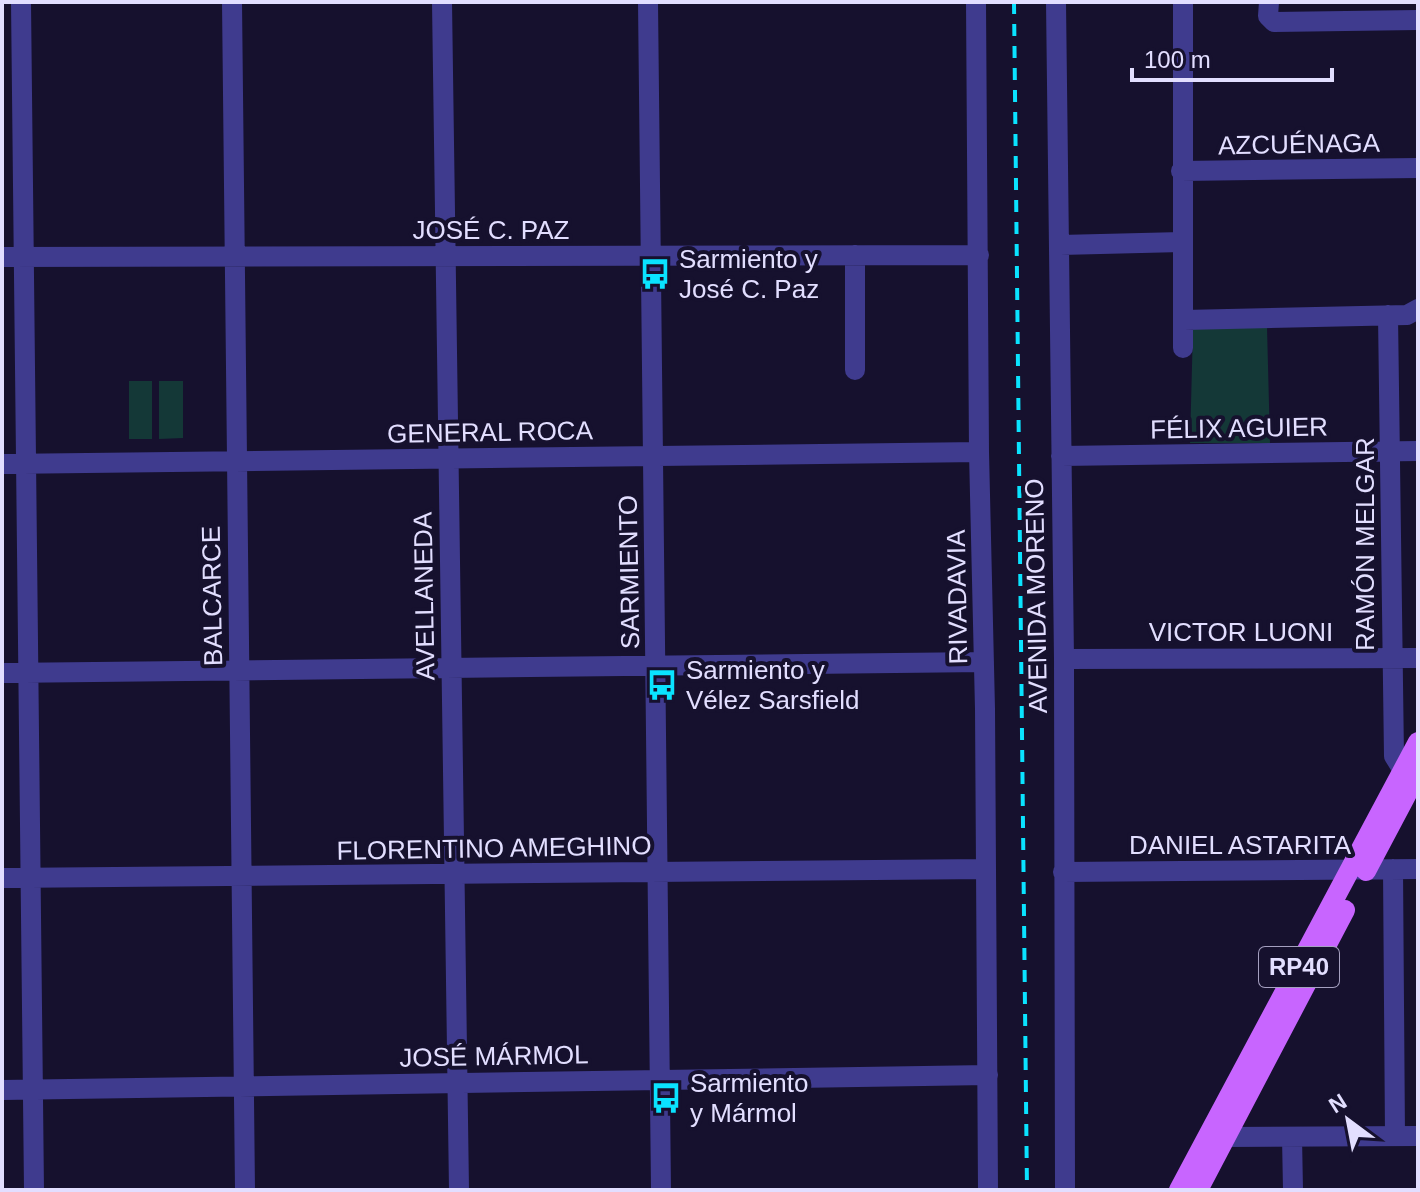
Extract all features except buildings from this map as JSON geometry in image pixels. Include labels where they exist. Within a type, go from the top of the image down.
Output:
[{"type":"main road","name":"RP40","points":[[1198,1190],[1410,771],[1418,742]]},
{"type":"main road","name":"RP40","points":[[1179,1190],[1358,870]]},
{"type":"street","points":[[21,2],[34,1190]]},
{"type":"street","name":"BALCARCE","points":[[232,2],[245,1190]]},
{"type":"street","name":"AVELLANEDA","points":[[442,2],[459,1190]]},
{"type":"street","name":"SARMIENTO","points":[[648,2],[661,1190]]},
{"type":"street","name":"RIVADAVIA","points":[[976,2],[988,1190]]},
{"type":"street","name":"AVENIDA MORENO","points":[[1056,2],[1064,659],[1065,1190]]},
{"type":"street","points":[[1183,2],[1183,348]]},
{"type":"street","points":[[1269,2],[1268,16],[1274,22],[1418,20]]},
{"type":"street","name":"AZCUÉNAGA","points":[[1181,171],[1418,168]]},
{"type":"street","points":[[1060,245],[1182,242]]},
{"type":"street","points":[[855,255],[855,370]]},
{"type":"street","name":"JOSÉ C. PAZ","points":[[2,257],[979,255]]},
{"type":"street","points":[[1184,320],[1407,315],[1418,309]]},
{"type":"street","name":"RAMÓN MELGAR","points":[[1388,315],[1394,756],[1410,771]]},
{"type":"street","name":"FÉLIX AGUIER","points":[[1061,456],[1418,451]]},
{"type":"street","name":"GENERAL ROCA","points":[[2,464],[979,452]]},
{"type":"street","name":"VICTOR LUONI","points":[[1064,659],[1418,658]]},
{"type":"street","points":[[2,673],[984,662]]},
{"type":"street","name":"FLORENTINO AMEGHINO","points":[[2,878],[986,869]]},
{"type":"street","points":[[1393,869],[1395,1136]]},
{"type":"street","name":"DANIEL ASTARITA","points":[[1063,872],[1418,869]]},
{"type":"street","name":"JOSÉ MÁRMOL","points":[[2,1090],[988,1075]]},
{"type":"street","points":[[1225,1137],[1418,1136]]},
{"type":"street","points":[[1292,1137],[1293,1190]]},
{"type":"green space","points":[[1193,327],[1267,327],[1270,443],[1190,443]]},
{"type":"green space","points":[[129,381],[152,381],[152,439],[129,439]]},
{"type":"green space","points":[[159,381],[183,381],[183,438],[159,439]]},
{"type":"railway","points":[[1014,2],[1027,1190]]},
{"type":"place","name":"Sarmiento y José C. Paz","points":[[655,274]]},
{"type":"place","name":"Sarmiento y Vélez Sarsfield","points":[[662,685]]},
{"type":"place","name":"Sarmiento y Mármol","points":[[666,1098]]}]
